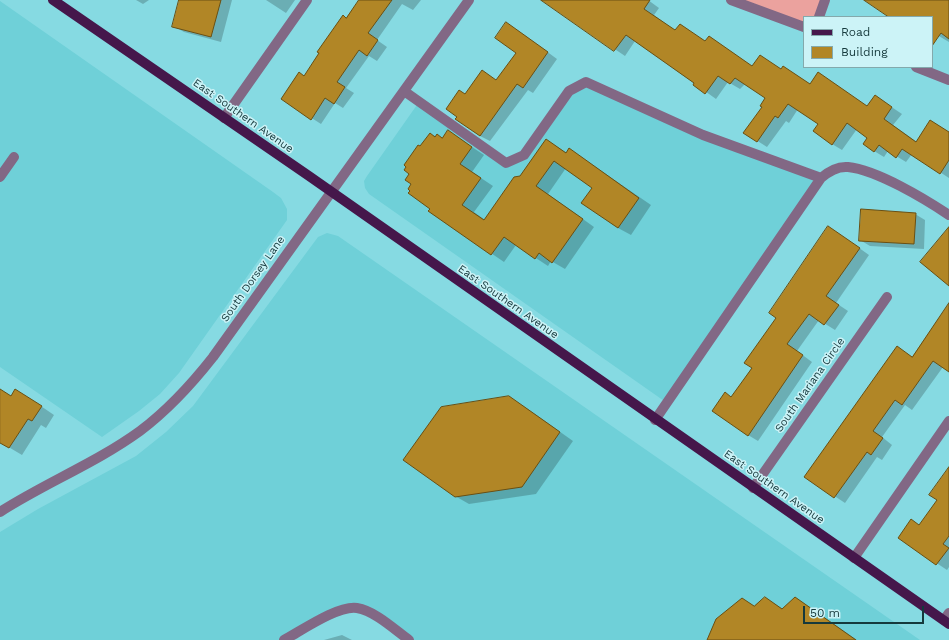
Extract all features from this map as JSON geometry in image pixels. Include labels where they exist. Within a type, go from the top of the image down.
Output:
[{"type":"main road","name":"East Southern Avenue","points":[[53,0],[854,558],[947,619]]},
{"type":"street","points":[[224,118],[307,0]]},
{"type":"street","name":"South Dorsey Lane","points":[[0,512],[123,442],[156,419],[171,405],[213,357],[469,0]]},
{"type":"street","points":[[731,0],[803,27]]},
{"type":"street","points":[[819,16],[825,0]]},
{"type":"street","points":[[919,68],[949,80]]},
{"type":"street","points":[[404,92],[506,164],[524,155],[569,91],[586,82],[703,135],[821,178]]},
{"type":"street","points":[[0,177],[14,157]]},
{"type":"street","points":[[655,420],[821,178],[831,169],[848,167],[875,174],[938,207],[949,215]]},
{"type":"street","name":"South Mariana Circle","points":[[754,488],[887,297]]},
{"type":"street","points":[[854,558],[949,421]]},
{"type":"street","points":[[284,640],[338,611],[357,608],[374,615],[409,640]]},
{"type":"shaded area","points":[[731,0],[825,0],[819,16],[803,16],[803,27]]},
{"type":"shaded area","points":[[0,1],[273,192],[281,198],[287,209],[287,220],[179,373],[160,394],[102,437],[0,367]]},
{"type":"shaded area","points":[[586,82],[821,178],[667,403],[369,194],[365,188],[364,181],[367,176],[419,102],[506,163],[524,155],[569,91]]},
{"type":"shaded area","points":[[327,233],[338,236],[920,640],[409,640],[357,608],[284,640],[0,640],[0,532],[38,509],[136,456],[166,432],[193,406],[318,237]]},
{"type":"building","points":[[179,0],[221,0],[211,37],[172,27]]},
{"type":"building","points":[[359,0],[392,0],[368,33],[378,40],[367,56],[359,50],[337,82],[345,87],[334,104],[325,98],[311,120],[281,99],[299,72],[304,76],[319,53],[317,52],[343,15],[346,18]]},
{"type":"building","points":[[541,0],[650,0],[644,9],[675,30],[680,24],[705,41],[709,36],[752,66],[760,55],[781,69],[783,66],[810,84],[818,72],[867,106],[875,95],[892,107],[884,119],[916,142],[930,120],[949,132],[949,160],[940,174],[902,149],[896,158],[879,145],[874,152],[863,144],[867,138],[847,123],[832,145],[813,131],[818,124],[788,104],[778,118],[775,116],[757,142],[743,133],[762,107],[760,106],[765,98],[735,78],[730,84],[718,76],[705,94],[693,85],[694,83],[626,35],[614,51]]},
{"type":"building","points":[[864,0],[949,0],[949,39],[941,33],[933,45],[933,16],[888,16]]},
{"type":"building","points":[[506,22],[548,52],[523,88],[517,84],[480,136],[455,119],[457,117],[446,109],[459,90],[465,94],[482,70],[496,80],[516,53],[495,38]]},
{"type":"building","points":[[448,130],[472,147],[460,164],[481,178],[462,205],[484,220],[514,177],[520,176],[546,139],[566,153],[569,148],[639,198],[618,228],[581,203],[592,188],[554,161],[536,186],[583,219],[552,263],[539,253],[535,259],[504,237],[491,255],[428,211],[430,209],[408,193],[410,191],[408,189],[411,184],[405,180],[409,174],[404,170],[406,167],[404,165],[418,145],[420,146],[430,133],[435,137],[437,134],[442,138]]},
{"type":"building","points":[[861,209],[916,213],[914,244],[859,241]]},
{"type":"building","points":[[828,226],[860,248],[826,296],[839,305],[824,325],[809,314],[787,344],[803,355],[748,436],[712,411],[725,392],[731,397],[752,368],[744,363],[776,318],[769,313]]},
{"type":"building","points":[[949,227],[949,286],[920,262]]},
{"type":"building","points":[[949,303],[949,372],[933,361],[902,405],[895,400],[873,431],[883,438],[871,455],[867,452],[834,498],[804,477],[897,346],[912,357]]},
{"type":"building","points":[[0,389],[11,396],[15,389],[42,406],[32,421],[28,419],[9,448],[0,443]]},
{"type":"building","points":[[509,396],[560,432],[522,487],[455,497],[403,460],[441,407]]},
{"type":"building","points":[[949,467],[949,536],[943,544],[949,548],[936,565],[898,538],[911,519],[919,525],[937,500],[929,495]]},
{"type":"building","points":[[765,597],[782,609],[795,597],[856,640],[707,640],[716,619],[742,598],[754,606]]}]
